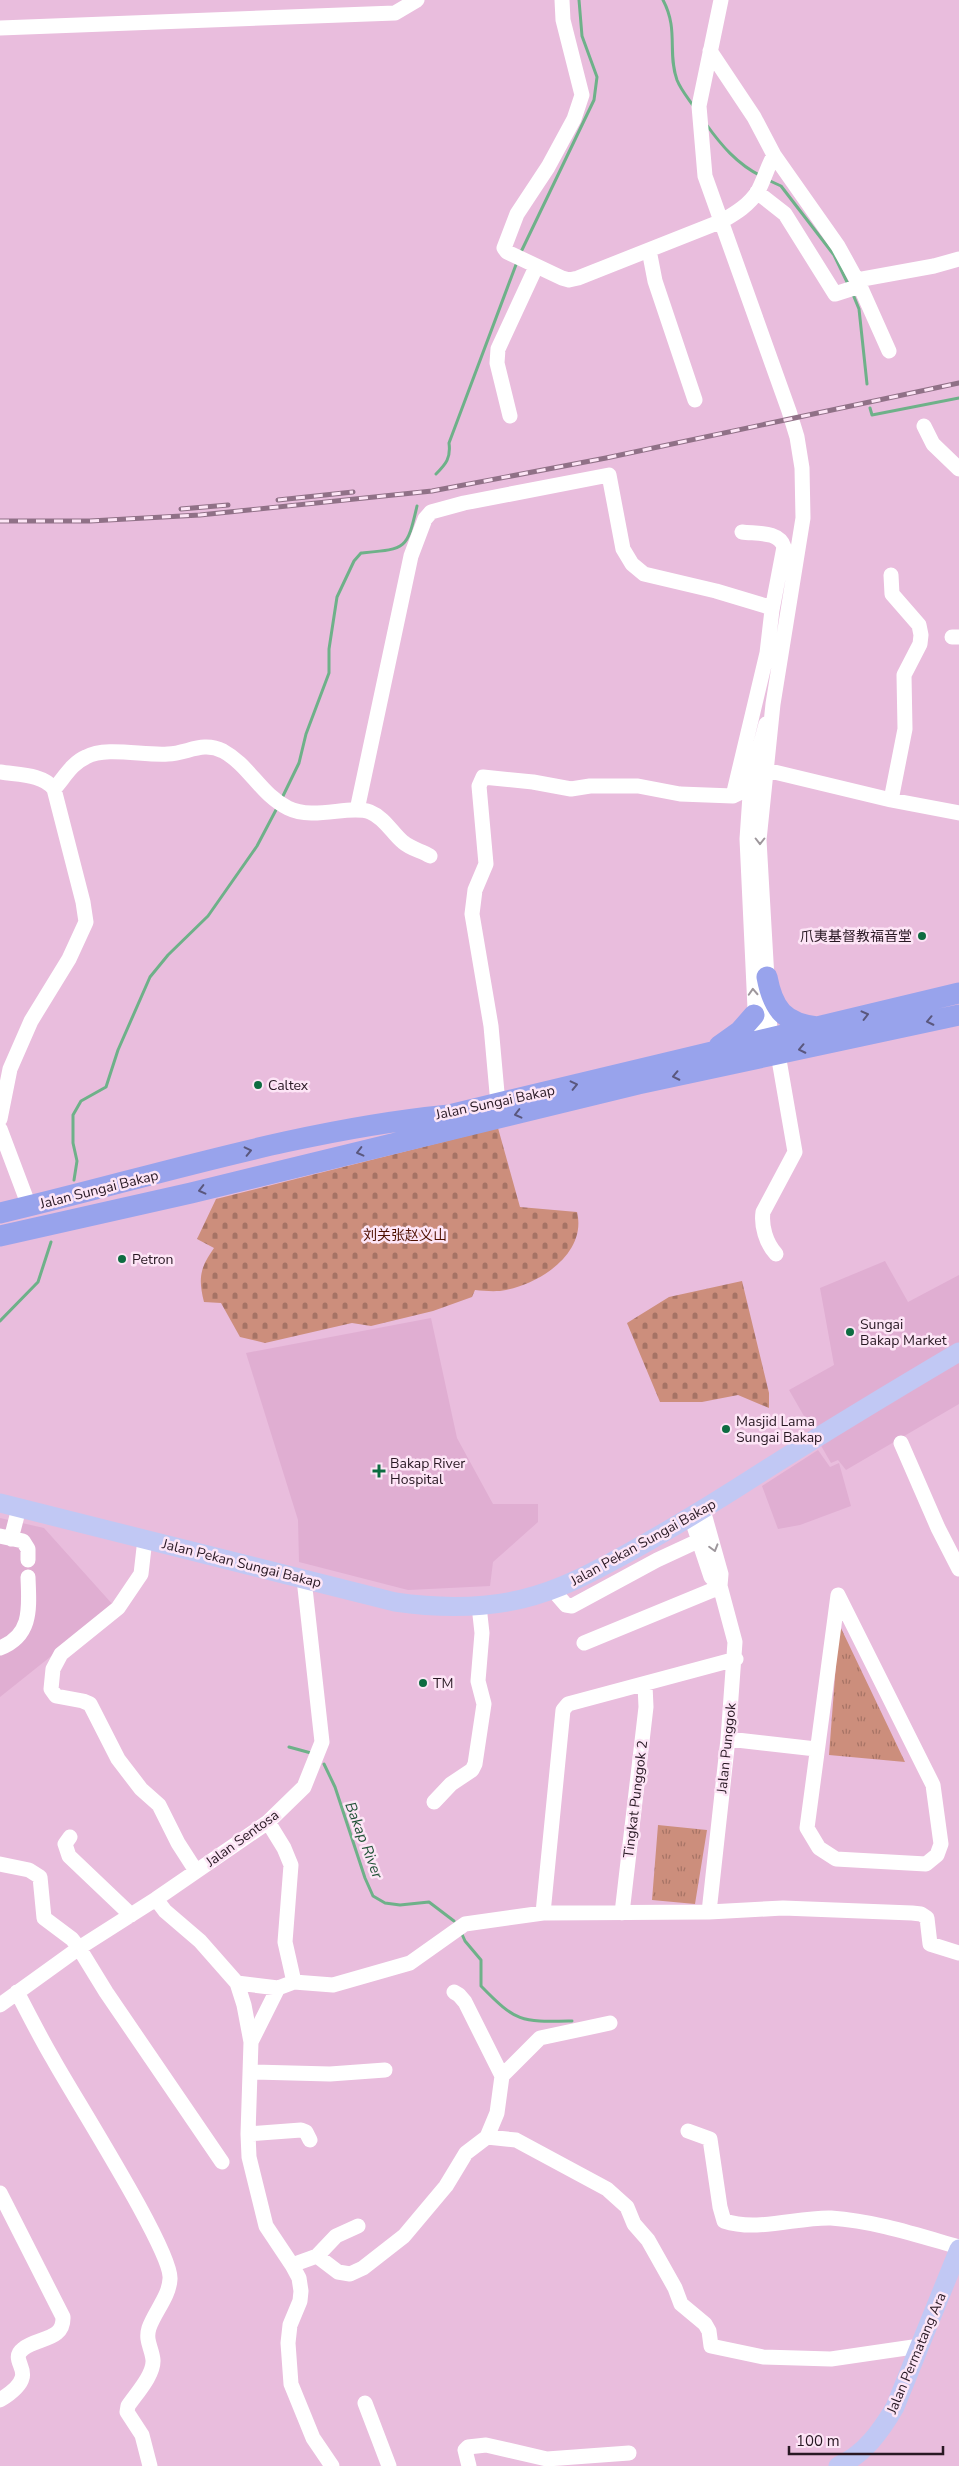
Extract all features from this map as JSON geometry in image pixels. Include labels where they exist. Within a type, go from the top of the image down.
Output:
[{"type":"highway","points":[[767,977],[774,1002],[781,1013],[791,1021],[818,1027]]},
{"type":"highway","name":"Jalan Sungai Bakap","points":[[0,1213],[320,1134],[388,1121],[450,1115],[703,1054],[766,1050],[818,1027],[959,993]]},
{"type":"highway","points":[[703,1054],[722,1045],[740,1031],[754,1015]]},
{"type":"highway","name":"Jalan Sungai Bakap","points":[[0,1236],[190,1193],[638,1084],[766,1050],[959,1015]]},
{"type":"main road","name":"Jalan Pekan Sungai Bakap","points":[[0,1503],[395,1602],[430,1607],[479,1606],[523,1599],[553,1590],[581,1578],[697,1514],[874,1402],[959,1352]]},
{"type":"main road","name":"Jalan Permatang Ara","points":[[838,2466],[852,2460],[881,2430],[895,2407],[959,2248]]},
{"type":"street","points":[[0,28],[395,14],[417,0]]},
{"type":"street","points":[[562,0],[563,20],[582,94],[574,120],[517,214],[504,248],[524,261],[569,280],[722,221],[740,210],[758,190],[765,171],[774,156]]},
{"type":"street","points":[[722,0],[699,106],[705,176],[789,411],[797,437],[802,468],[803,518],[773,704],[766,770],[755,787],[749,807],[746,838],[754,1015],[795,1152],[762,1219],[768,1245],[776,1254]]},
{"type":"street","points":[[710,51],[754,117],[774,156],[838,246],[854,287],[889,351]]},
{"type":"street","points":[[758,190],[785,214],[835,294],[854,287],[959,259]]},
{"type":"street","points":[[649,250],[655,281],[695,400]]},
{"type":"street","points":[[510,416],[497,363],[498,349],[524,261]]},
{"type":"street","points":[[924,426],[933,444],[959,469]]},
{"type":"street","points":[[357,810],[411,556],[424,519],[431,512],[464,503],[609,474],[624,549],[632,564],[644,574],[716,591],[766,606],[772,610]]},
{"type":"street","points":[[734,796],[767,653],[772,610],[784,547],[778,536],[742,532]]},
{"type":"street","points":[[891,575],[892,594],[919,625],[921,635],[920,644],[904,675],[905,729],[891,800]]},
{"type":"street","points":[[766,1050],[767,977],[755,787],[760,739],[773,704]]},
{"type":"street","points":[[770,742],[776,760],[791,778]]},
{"type":"street","points":[[54,789],[75,764],[97,753],[170,754],[201,747],[217,749],[240,762],[270,795],[289,809],[325,814],[357,810],[370,812],[381,818],[405,844],[430,856]]},
{"type":"street","points":[[766,770],[791,778],[959,813]]},
{"type":"street","points":[[0,772],[34,777],[50,783],[54,789],[83,902],[86,922],[69,959],[31,1021],[10,1069],[0,1119]]},
{"type":"street","points":[[498,1104],[491,1026],[472,914],[475,890],[486,864],[479,786],[483,777],[533,782],[563,788],[638,786],[680,794],[734,796],[755,787],[791,778]]},
{"type":"street","points":[[734,796],[749,807]]},
{"type":"street","points":[[895,1007],[959,982]]},
{"type":"street","points":[[0,1130],[29,1206]]},
{"type":"street","points":[[902,1443],[938,1528],[959,1569]]},
{"type":"street","points":[[18,1508],[6,1538],[23,1542],[28,1549],[28,1560]]},
{"type":"street","name":"Jalan Punggok","points":[[697,1514],[698,1540],[711,1577],[720,1587]]},
{"type":"street","name":"Jalan Punggok","points":[[697,1514],[721,1574],[720,1587],[735,1642],[736,1659],[710,1912]]},
{"type":"street","points":[[145,1539],[141,1574],[138,1579],[118,1608],[105,1621],[62,1654],[53,1669],[51,1689],[56,1696],[90,1704],[118,1759],[141,1789],[160,1805],[178,1843],[196,1871]]},
{"type":"street","points":[[553,1590],[566,1605],[572,1606],[698,1540]]},
{"type":"street","points":[[649,1541],[657,1560]]},
{"type":"street","points":[[0,1648],[23,1631],[29,1616],[28,1577]]},
{"type":"street","name":"Jalan Sentosa","points":[[0,2005],[80,1948],[156,1899],[268,1822],[304,1787],[322,1742],[304,1579]]},
{"type":"street","points":[[584,1643],[720,1587]]},
{"type":"street","points":[[838,1595],[933,1785],[941,1844],[937,1855],[926,1864],[836,1859],[819,1848],[807,1828],[832,1637],[838,1595]]},
{"type":"street","points":[[434,1802],[451,1784],[472,1770],[475,1764],[484,1704],[478,1681],[482,1634],[479,1606]]},
{"type":"street","points":[[832,1637],[846,1632],[858,1634]]},
{"type":"street","points":[[543,1913],[563,1710],[568,1704],[645,1685],[736,1659]]},
{"type":"street","name":"Tingkat Punggok 2","points":[[622,1913],[646,1707],[645,1685]]},
{"type":"street","points":[[728,1739],[816,1749]]},
{"type":"street","points":[[268,1822],[284,1848],[291,1865],[285,1942],[294,1982]]},
{"type":"street","points":[[70,1837],[66,1844],[69,1856],[131,1915]]},
{"type":"street","points":[[0,1864],[29,1870],[40,1877],[44,1918],[72,1939],[80,1948],[106,1992],[222,2162]]},
{"type":"street","points":[[156,1899],[171,1917],[200,1941],[237,1983],[244,2005],[252,2042],[248,2134],[250,2157],[266,2226],[292,2265],[299,2278],[301,2291],[300,2301],[290,2326],[288,2343],[291,2384],[313,2438],[332,2466]]},
{"type":"street","points":[[237,1983],[278,1988],[294,1982],[333,1985],[410,1963],[464,1924],[543,1913],[710,1912],[783,1908],[921,1914],[927,1918],[929,1924],[930,1944],[959,1953]]},
{"type":"street","points":[[252,2042],[278,1988]]},
{"type":"street","points":[[17,1992],[52,2058],[152,2230],[171,2278],[166,2294],[149,2328],[147,2340],[154,2362],[150,2373],[128,2406],[127,2412],[142,2435],[150,2466]]},
{"type":"street","points":[[317,2256],[338,2272],[350,2274],[363,2268],[404,2236],[446,2186],[466,2153],[487,2137],[497,2113],[502,2076],[465,2002],[459,1994],[454,1992]]},
{"type":"street","points":[[502,2076],[540,2038],[610,2023]]},
{"type":"street","points":[[251,2072],[330,2074],[385,2070]]},
{"type":"street","points":[[248,2134],[301,2130],[306,2132],[310,2140]]},
{"type":"street","points":[[688,2131],[710,2139],[724,2222],[753,2224],[808,2218],[855,2220],[959,2248]]},
{"type":"street","points":[[487,2137],[516,2140],[607,2189],[627,2207],[634,2224],[648,2240],[675,2288],[681,2304],[705,2324],[709,2331],[711,2346],[763,2357],[831,2358],[920,2346]]},
{"type":"street","points":[[0,2193],[63,2317],[63,2325],[59,2333],[23,2349],[18,2361],[23,2377],[19,2384],[0,2400]]},
{"type":"street","points":[[292,2265],[317,2256],[336,2236],[358,2226]]},
{"type":"street","points":[[365,2402],[389,2466]]},
{"type":"street","points":[[469,2466],[464,2450],[468,2447],[486,2445],[547,2462],[577,2462],[608,2452],[629,2453]]},
{"type":"shaded area","points":[[885,1261],[908,1302],[959,1275],[959,1404],[846,1470],[838,1460],[831,1463],[789,1390],[834,1365],[820,1288]]},
{"type":"shaded area","name":"Bakap River Hospital","points":[[431,1318],[457,1438],[493,1504],[538,1504],[538,1522],[493,1562],[490,1586],[408,1590],[299,1562],[298,1520],[246,1353]]},
{"type":"shaded area","points":[[818,1450],[830,1467],[839,1463],[851,1506],[800,1525],[778,1529],[762,1486]]},
{"type":"shaded area","points":[[0,1518],[44,1528],[114,1606],[0,1697]]},
{"type":"green space","name":"刘关张赵义山","points":[[498,1128],[520,1207],[577,1212],[578,1227],[575,1240],[568,1253],[558,1264],[533,1281],[506,1290],[475,1290],[472,1297],[433,1311],[371,1326],[352,1323],[265,1343],[240,1337],[221,1303],[204,1302],[201,1286],[202,1273],[214,1248],[197,1239],[216,1199]]},
{"type":"green space","points":[[742,1281],[769,1393],[769,1408],[738,1395],[702,1402],[660,1402],[627,1323],[669,1297]]},
{"type":"green space","points":[[839,1624],[905,1762],[829,1755]]},
{"type":"green space","points":[[658,1825],[707,1830],[695,1904],[652,1900]]},
{"type":"waterway","points":[[520,254],[594,100],[597,77],[582,36],[579,0]]},
{"type":"waterway","points":[[663,0],[671,21],[674,70],[677,80],[694,107]]},
{"type":"waterway","points":[[706,124],[730,153],[744,166],[761,176]]},
{"type":"waterway","points":[[768,180],[781,186],[834,255],[848,284]]},
{"type":"waterway","points":[[436,474],[445,464],[448,457],[449,443],[517,262]]},
{"type":"waterway","points":[[852,292],[859,309],[867,384]]},
{"type":"waterway","points":[[870,408],[872,415],[959,398]]},
{"type":"waterway","points":[[281,800],[299,763],[306,734],[329,673],[329,649],[337,597],[354,561],[361,553],[396,548],[407,539],[417,506]]},
{"type":"waterway","points":[[74,1180],[77,1161],[73,1143],[73,1115],[81,1101],[106,1087],[118,1050],[150,977],[168,955],[208,916],[257,846],[277,808]]},
{"type":"waterway","points":[[0,1321],[38,1282],[51,1242]]},
{"type":"waterway","points":[[289,1747],[311,1753]]},
{"type":"waterway","name":"Bakap River","points":[[324,1764],[335,1787],[365,1878],[373,1896],[385,1903],[400,1905],[429,1902],[454,1921]]},
{"type":"waterway","name":"Bakap River","points":[[461,1932],[465,1941],[481,1960],[481,1986],[503,2007],[512,2014],[530,2020],[572,2021]]},
{"type":"railway","points":[[0,521],[90,521],[200,515],[432,491],[606,458],[959,383]]},
{"type":"railway","points":[[278,500],[353,492]]},
{"type":"railway","points":[[181,509],[228,505]]},
{"type":"place","name":"爪夷基督教福音堂","points":[[922,936]]},
{"type":"place","name":"Caltex","points":[[258,1085]]},
{"type":"place","name":"Petron","points":[[122,1259]]},
{"type":"place","name":"Sungai Bakap Market","points":[[850,1332]]},
{"type":"place","name":"Masjid Lama Sungai Bakap","points":[[726,1429]]},
{"type":"place","name":"Bakap River Hospital","points":[[379,1471]]},
{"type":"place","name":"TM","points":[[423,1683]]}]
